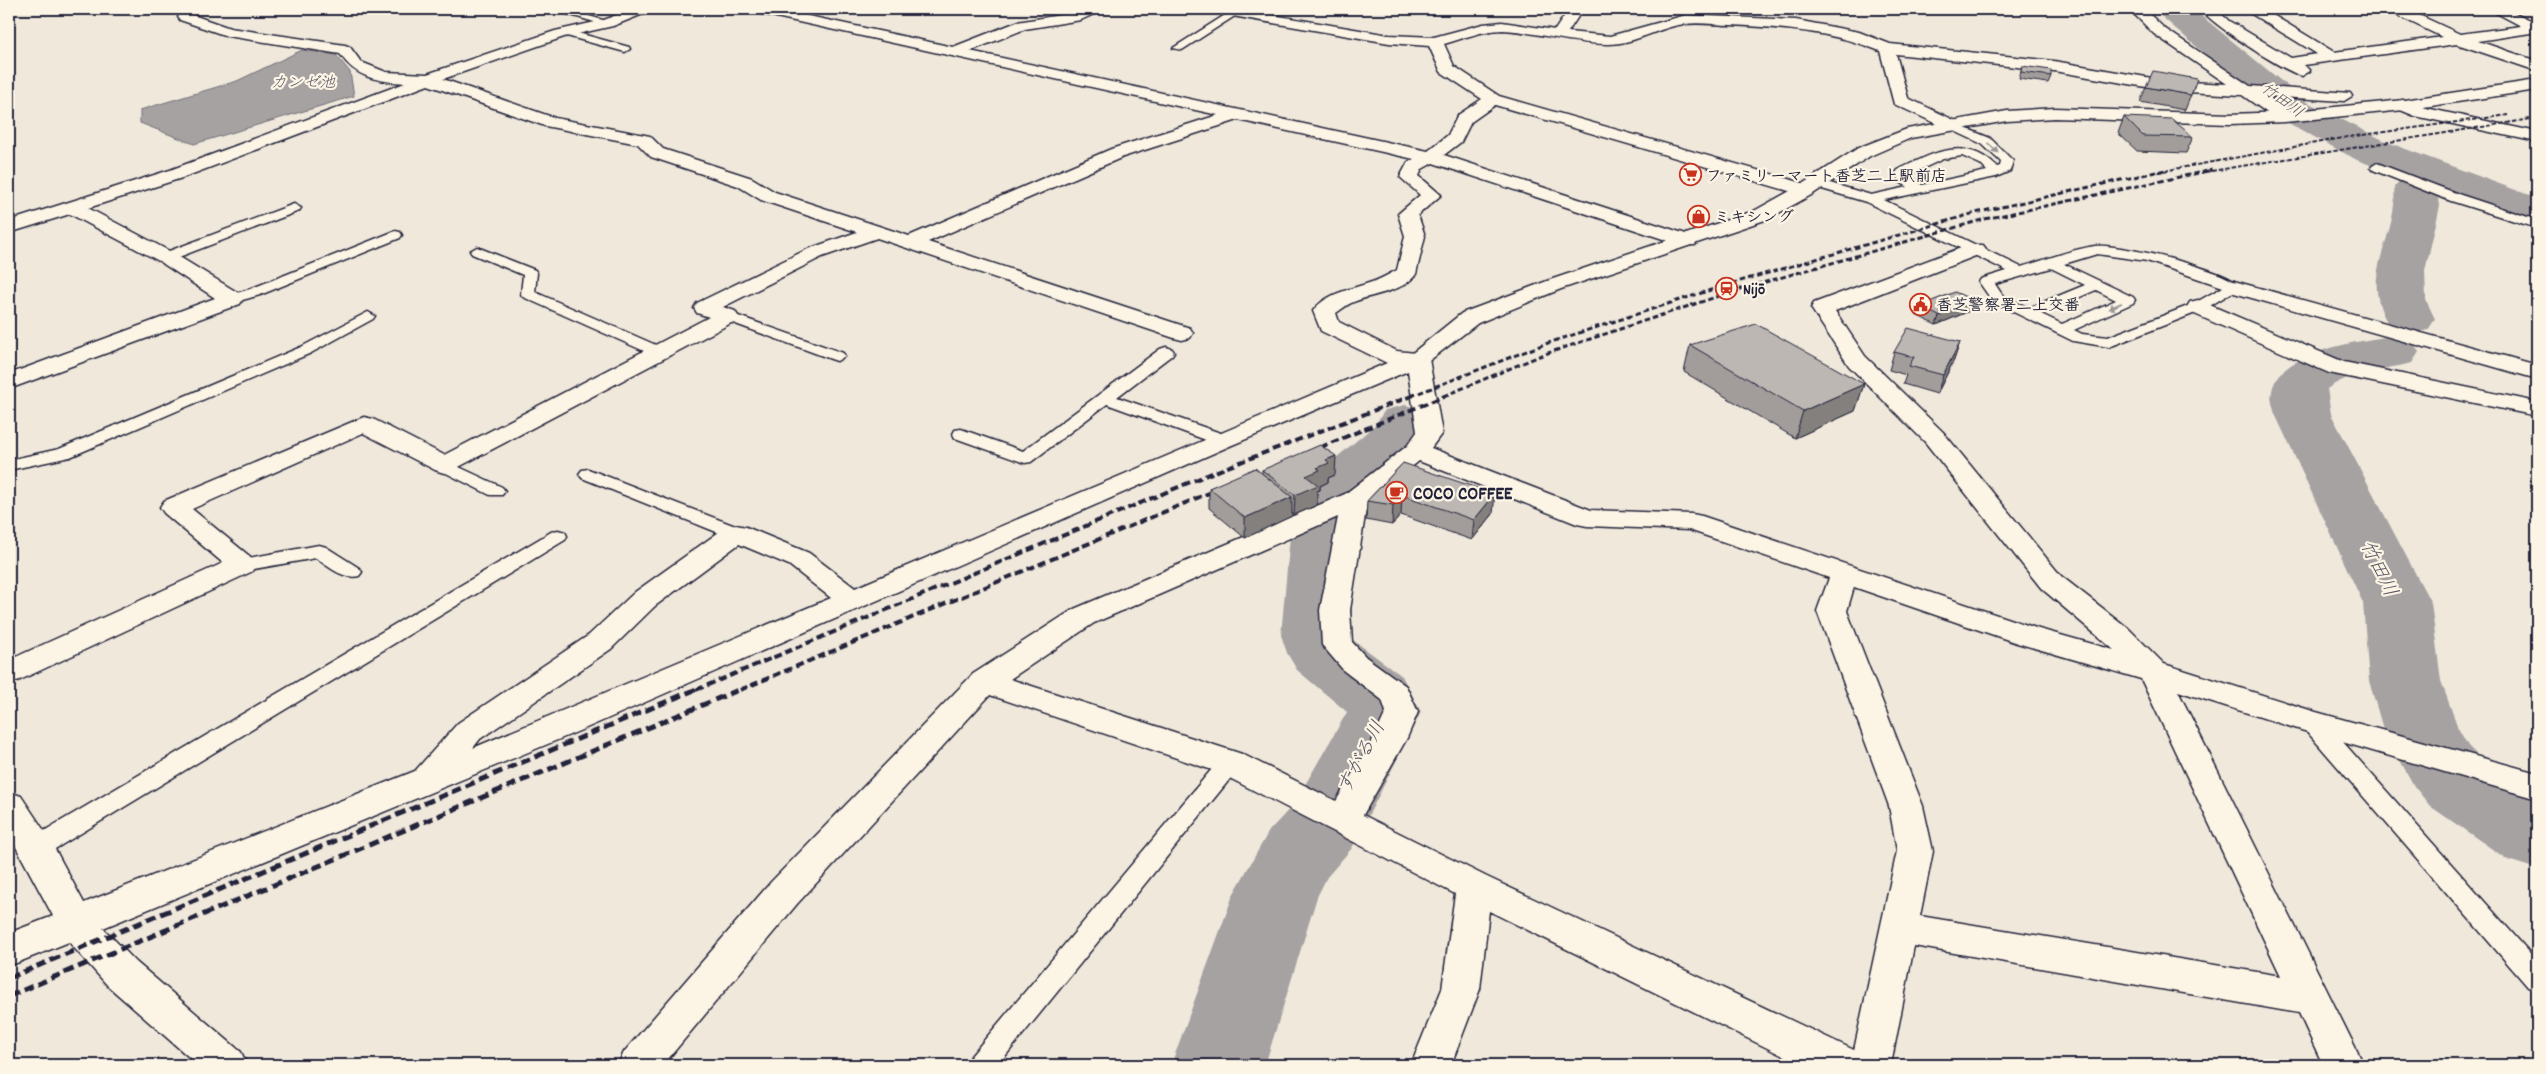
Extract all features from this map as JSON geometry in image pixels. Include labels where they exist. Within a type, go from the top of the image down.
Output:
[{"type":"street","points":[[9,227],[73,208],[288,134],[428,79],[567,33],[608,23],[642,9]]},
{"type":"street","points":[[758,9],[957,51],[1431,157],[1688,241]]},
{"type":"street","points":[[957,51],[1022,25],[1076,17],[1093,9]]},
{"type":"street","points":[[1215,9],[1240,11],[1389,39],[1435,42],[1483,28],[1502,26],[1579,38],[1610,40],[1629,37],[1655,26],[1686,20],[1796,24],[1854,35],[1887,48],[2054,66],[2169,86],[2344,96]]},
{"type":"street","points":[[1483,28],[1488,9]]},
{"type":"street","points":[[1559,34],[1576,9]]},
{"type":"street","points":[[2136,9],[2159,31],[2285,117]]},
{"type":"street","points":[[2208,9],[2224,24],[2364,108]]},
{"type":"street","points":[[2395,9],[2458,39],[2537,66]]},
{"type":"street","points":[[2496,9],[2537,28]]},
{"type":"street","points":[[2255,10],[2332,57]]},
{"type":"street","points":[[1796,24],[1810,13]]},
{"type":"street","points":[[185,17],[227,32],[345,50],[355,65],[382,77],[428,79],[551,122],[644,140],[656,153],[745,182],[768,196],[1182,333]]},
{"type":"street","points":[[2287,62],[2537,28]]},
{"type":"street","points":[[1435,42],[1446,69],[1493,99],[1811,186]]},
{"type":"street","points":[[1887,48],[1900,101],[1950,125]]},
{"type":"street","points":[[9,950],[573,722],[1223,440],[1417,359],[1470,318],[1554,285],[1688,241],[1761,214],[1811,186],[1864,152],[1907,134],[2007,116],[2055,113],[2230,119],[2285,117],[2404,105],[2537,85]]},
{"type":"street","points":[[1417,359],[1393,358],[1359,343],[1329,326],[1324,310],[1346,297],[1382,286],[1406,274],[1416,240],[1416,225],[1408,214],[1432,195],[1409,177],[1414,166],[1431,157],[1455,138],[1464,118],[1493,99]]},
{"type":"street","points":[[2404,105],[2421,112],[2537,137]]},
{"type":"street","points":[[910,243],[1117,153],[1240,114]]},
{"type":"street","points":[[73,208],[166,257],[232,299]]},
{"type":"street","points":[[727,316],[705,308],[815,252],[876,232]]},
{"type":"street","points":[[1976,249],[1822,308],[1857,361],[1934,437],[2051,582],[2117,635],[2153,672],[2344,1065]]},
{"type":"street","points":[[2234,287],[2537,372]]},
{"type":"street","points":[[9,382],[232,299]]},
{"type":"street","points":[[2198,307],[2329,364],[2537,409]]},
{"type":"street","points":[[9,672],[109,624],[243,565],[173,507],[364,424],[444,465],[727,316]]},
{"type":"street","points":[[638,1065],[784,893],[984,682],[1084,616],[1334,508],[1416,451],[1430,433],[1417,359]]},
{"type":"street","points":[[1416,451],[1587,518],[1692,522],[2028,636],[2153,672],[2312,722],[2537,786]]},
{"type":"street","points":[[1333,815],[1391,738],[1402,712],[1395,694],[1355,664],[1337,645],[1334,508]]},
{"type":"street","points":[[425,782],[469,731],[600,642],[645,599],[736,533],[799,559],[853,601]]},
{"type":"street","points":[[1844,575],[1832,611],[1906,806],[1915,851],[1871,1065]]},
{"type":"street","points":[[984,682],[1230,762],[1474,887],[1843,1065]]},
{"type":"street","points":[[9,805],[36,848],[75,923],[122,974],[227,1065]]},
{"type":"street","points":[[1431,1065],[1460,989],[1474,887]]},
{"type":"street","points":[[1900,928],[2311,998]]},
{"type":"lane","points":[[556,9],[608,23]]},
{"type":"lane","points":[[1178,48],[1240,11]]},
{"type":"lane","points":[[567,33],[625,49]]},
{"type":"lane","points":[[1871,199],[1996,173],[2006,168],[2008,161],[1986,141],[1950,125]]},
{"type":"lane","points":[[1918,188],[1904,179],[1902,172],[1948,152],[1969,154],[1987,162],[1996,173]]},
{"type":"lane","points":[[2377,168],[2456,198],[2537,224]]},
{"type":"lane","points":[[1811,186],[1871,199],[2020,272]]},
{"type":"lane","points":[[166,257],[294,208]]},
{"type":"lane","points":[[232,299],[255,292],[395,235]]},
{"type":"lane","points":[[2096,250],[2112,250],[2193,269],[2234,287],[2198,307],[2110,342],[2078,338],[1998,299],[1986,282],[2096,250]]},
{"type":"lane","points":[[477,251],[530,272],[528,294],[659,352]]},
{"type":"lane","points":[[2050,262],[2128,300],[2062,330]]},
{"type":"lane","points":[[2029,314],[2096,285]]},
{"type":"lane","points":[[9,465],[64,453],[306,350],[368,316]]},
{"type":"lane","points":[[727,316],[838,356]]},
{"type":"lane","points":[[961,434],[1025,458],[1166,352]]},
{"type":"lane","points":[[1104,398],[1223,440]]},
{"type":"lane","points":[[444,465],[496,491]]},
{"type":"lane","points":[[588,474],[736,533]]},
{"type":"lane","points":[[36,848],[558,536]]},
{"type":"lane","points":[[243,565],[319,551],[352,572]]},
{"type":"lane","points":[[2312,722],[2537,979]]},
{"type":"lane","points":[[980,1065],[1230,762]]},
{"type":"water","name":"カンゼ池","points":[[302,50],[336,55],[350,72],[354,96],[194,144],[140,123],[140,110],[237,81]]},
{"type":"building","points":[[2022,66],[2051,70],[2051,76],[2021,72]]},
{"type":"building","points":[[2153,71],[2197,79],[2191,95],[2146,87]]},
{"type":"building","points":[[2124,117],[2172,119],[2193,137],[2143,136]]},
{"type":"building","points":[[1955,292],[1975,301],[1939,316],[1919,306]]},
{"type":"building","points":[[1756,324],[1864,384],[1803,411],[1690,345]]},
{"type":"building","points":[[1908,328],[1960,342],[1943,375],[1909,366],[1914,357],[1894,352]]},
{"type":"building","points":[[1320,445],[1336,456],[1326,460],[1329,463],[1317,468],[1320,470],[1306,476],[1318,485],[1295,495],[1262,470]]},
{"type":"building","points":[[1403,463],[1495,494],[1474,520],[1402,495],[1393,505],[1367,501]]},
{"type":"building","points":[[1255,468],[1292,497],[1245,518],[1209,488]]},
{"type":"waterway","name":"竹田川","points":[[2173,9],[2293,110],[2372,151],[2537,213]]},
{"type":"waterway","name":"竹田川","points":[[2410,319],[2401,300],[2401,271],[2418,206],[2416,187]]},
{"type":"waterway","name":"竹田川","points":[[2393,352],[2344,361],[2331,365],[2309,377],[2302,384],[2299,391],[2303,414],[2397,603],[2405,681],[2421,729],[2441,766],[2458,785],[2537,837]]},
{"type":"waterway","name":"すがる川","points":[[1218,1065],[1275,895],[1298,854],[1323,826],[1384,712],[1376,694],[1322,653],[1316,635],[1323,525],[1330,499],[1345,481],[1399,435],[1405,422]]},
{"type":"railway","points":[[2158,172],[2348,137],[2508,115]]},
{"type":"railway","points":[[2205,172],[2537,118]]},
{"type":"railway","points":[[1411,396],[1542,345],[1723,286],[1975,213],[2165,170]]},
{"type":"railway","points":[[1444,396],[1542,355],[1734,291],[1985,219],[2212,170]]},
{"type":"railway","points":[[696,690],[1207,475],[1414,395]]},
{"type":"railway","points":[[1309,452],[1447,395]]},
{"type":"railway","points":[[740,690],[1221,488]]},
{"type":"railway","points":[[9,978],[699,688]]},
{"type":"railway","points":[[9,996],[743,688]]},
{"type":"place","name":"ファミリーマート香芝二上駅前店","points":[[1690,175]]},
{"type":"place","name":"ミキシング","points":[[1698,216]]},
{"type":"place","name":"Nijō","points":[[1727,288]]},
{"type":"place","name":"香芝警察署二上交番","points":[[1920,304]]},
{"type":"place","name":"COCO COFFEE","points":[[1397,492]]}]
